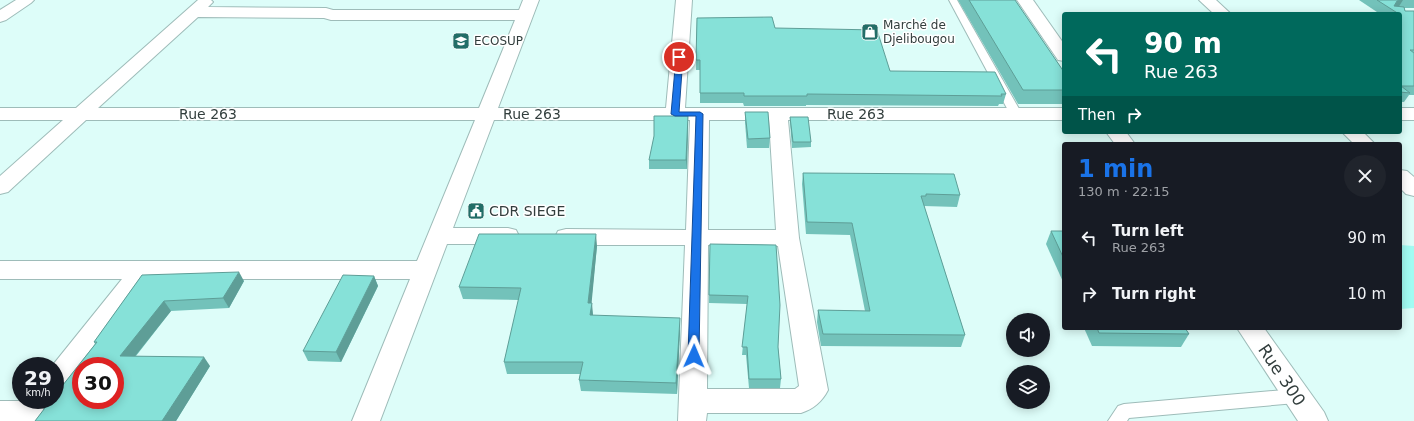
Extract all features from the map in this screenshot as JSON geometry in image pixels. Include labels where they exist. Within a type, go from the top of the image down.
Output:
[{"type":"street","points":[[1,15],[26,0]]},
{"type":"street","points":[[331,15],[343,0]]},
{"type":"street","points":[[675,114],[684,0]]},
{"type":"street","points":[[1025,0],[1062,53]]},
{"type":"street","points":[[1207,0],[1221,12]]},
{"type":"street","points":[[0,187],[200,6],[326,13],[331,15],[528,8],[366,421]]},
{"type":"street","name":"Rue 263","points":[[0,114],[1062,114]]},
{"type":"street","points":[[700,114],[692,411],[801,401],[814,390],[788,238],[778,114]]},
{"type":"street","points":[[1402,114],[1414,114]]},
{"type":"street","points":[[1354,134],[1363,142]]},
{"type":"street","points":[[1402,178],[1414,189]]},
{"type":"street","points":[[439,236],[525,236]]},
{"type":"street","points":[[548,237],[788,238]]},
{"type":"street","points":[[0,270],[425,270]]},
{"type":"street","points":[[64,370],[142,270]]},
{"type":"street","name":"Rue 300","points":[[1251,330],[1314,421]]},
{"type":"street","points":[[0,413],[32,411]]},
{"type":"lane","points":[[953,0],[1016,114]]},
{"type":"lane","points":[[1117,421],[1124,411],[1296,396]]},
{"type":"shaded area","points":[[1402,245],[1414,246],[1414,308],[1402,309]]},
{"type":"building","points":[[969,0],[1015,0],[1062,69],[1062,90],[1023,90]]},
{"type":"building","points":[[1377,0],[1401,0],[1397,1],[1394,6],[1404,7],[1405,11],[1414,11],[1414,50],[1410,50],[1414,53],[1414,86],[1402,86],[1402,12],[1396,12]]},
{"type":"building","points":[[772,17],[775,28],[877,30],[890,71],[995,72],[1006,94],[1001,94],[1002,96],[807,94],[807,96],[744,96],[744,93],[700,93],[700,60],[696,60],[697,18]]},
{"type":"building","points":[[1402,87],[1410,93],[1402,92]]},
{"type":"building","points":[[745,112],[768,112],[770,138],[748,139]]},
{"type":"building","points":[[654,116],[688,116],[686,160],[649,160],[654,136]]},
{"type":"building","points":[[790,117],[808,117],[811,142],[793,142]]},
{"type":"building","points":[[803,173],[954,174],[960,195],[926,194],[926,196],[921,196],[965,335],[823,334],[818,310],[870,311],[852,223],[807,222]]},
{"type":"building","points":[[1051,231],[1062,231],[1062,255]]},
{"type":"building","points":[[479,234],[596,234],[588,303],[592,303],[590,315],[680,318],[676,383],[579,380],[583,362],[504,362],[521,288],[459,287]]},
{"type":"building","points":[[710,244],[776,245],[780,305],[778,347],[781,379],[749,379],[747,347],[742,347],[748,296],[709,295]]},
{"type":"building","points":[[239,272],[223,298],[164,301],[120,356],[204,357],[162,421],[35,421],[44,409],[64,409],[64,384],[72,374],[72,409],[124,409],[124,357],[85,357],[97,342],[94,342],[142,275]]},
{"type":"building","points":[[343,275],[374,276],[336,352],[303,351]]},
{"type":"building","points":[[1098,330],[1186,330],[1189,334],[1099,333]]},
{"type":"place","name":"Marché de Djelibougou","points":[[870,32]]},
{"type":"place","name":"ECOSUP","points":[[461,41]]},
{"type":"place","name":"CDR SIEGE","points":[[476,211]]},
{"type":"route","points":[[679,57],[675,114],[700,114],[694,356]]}]
